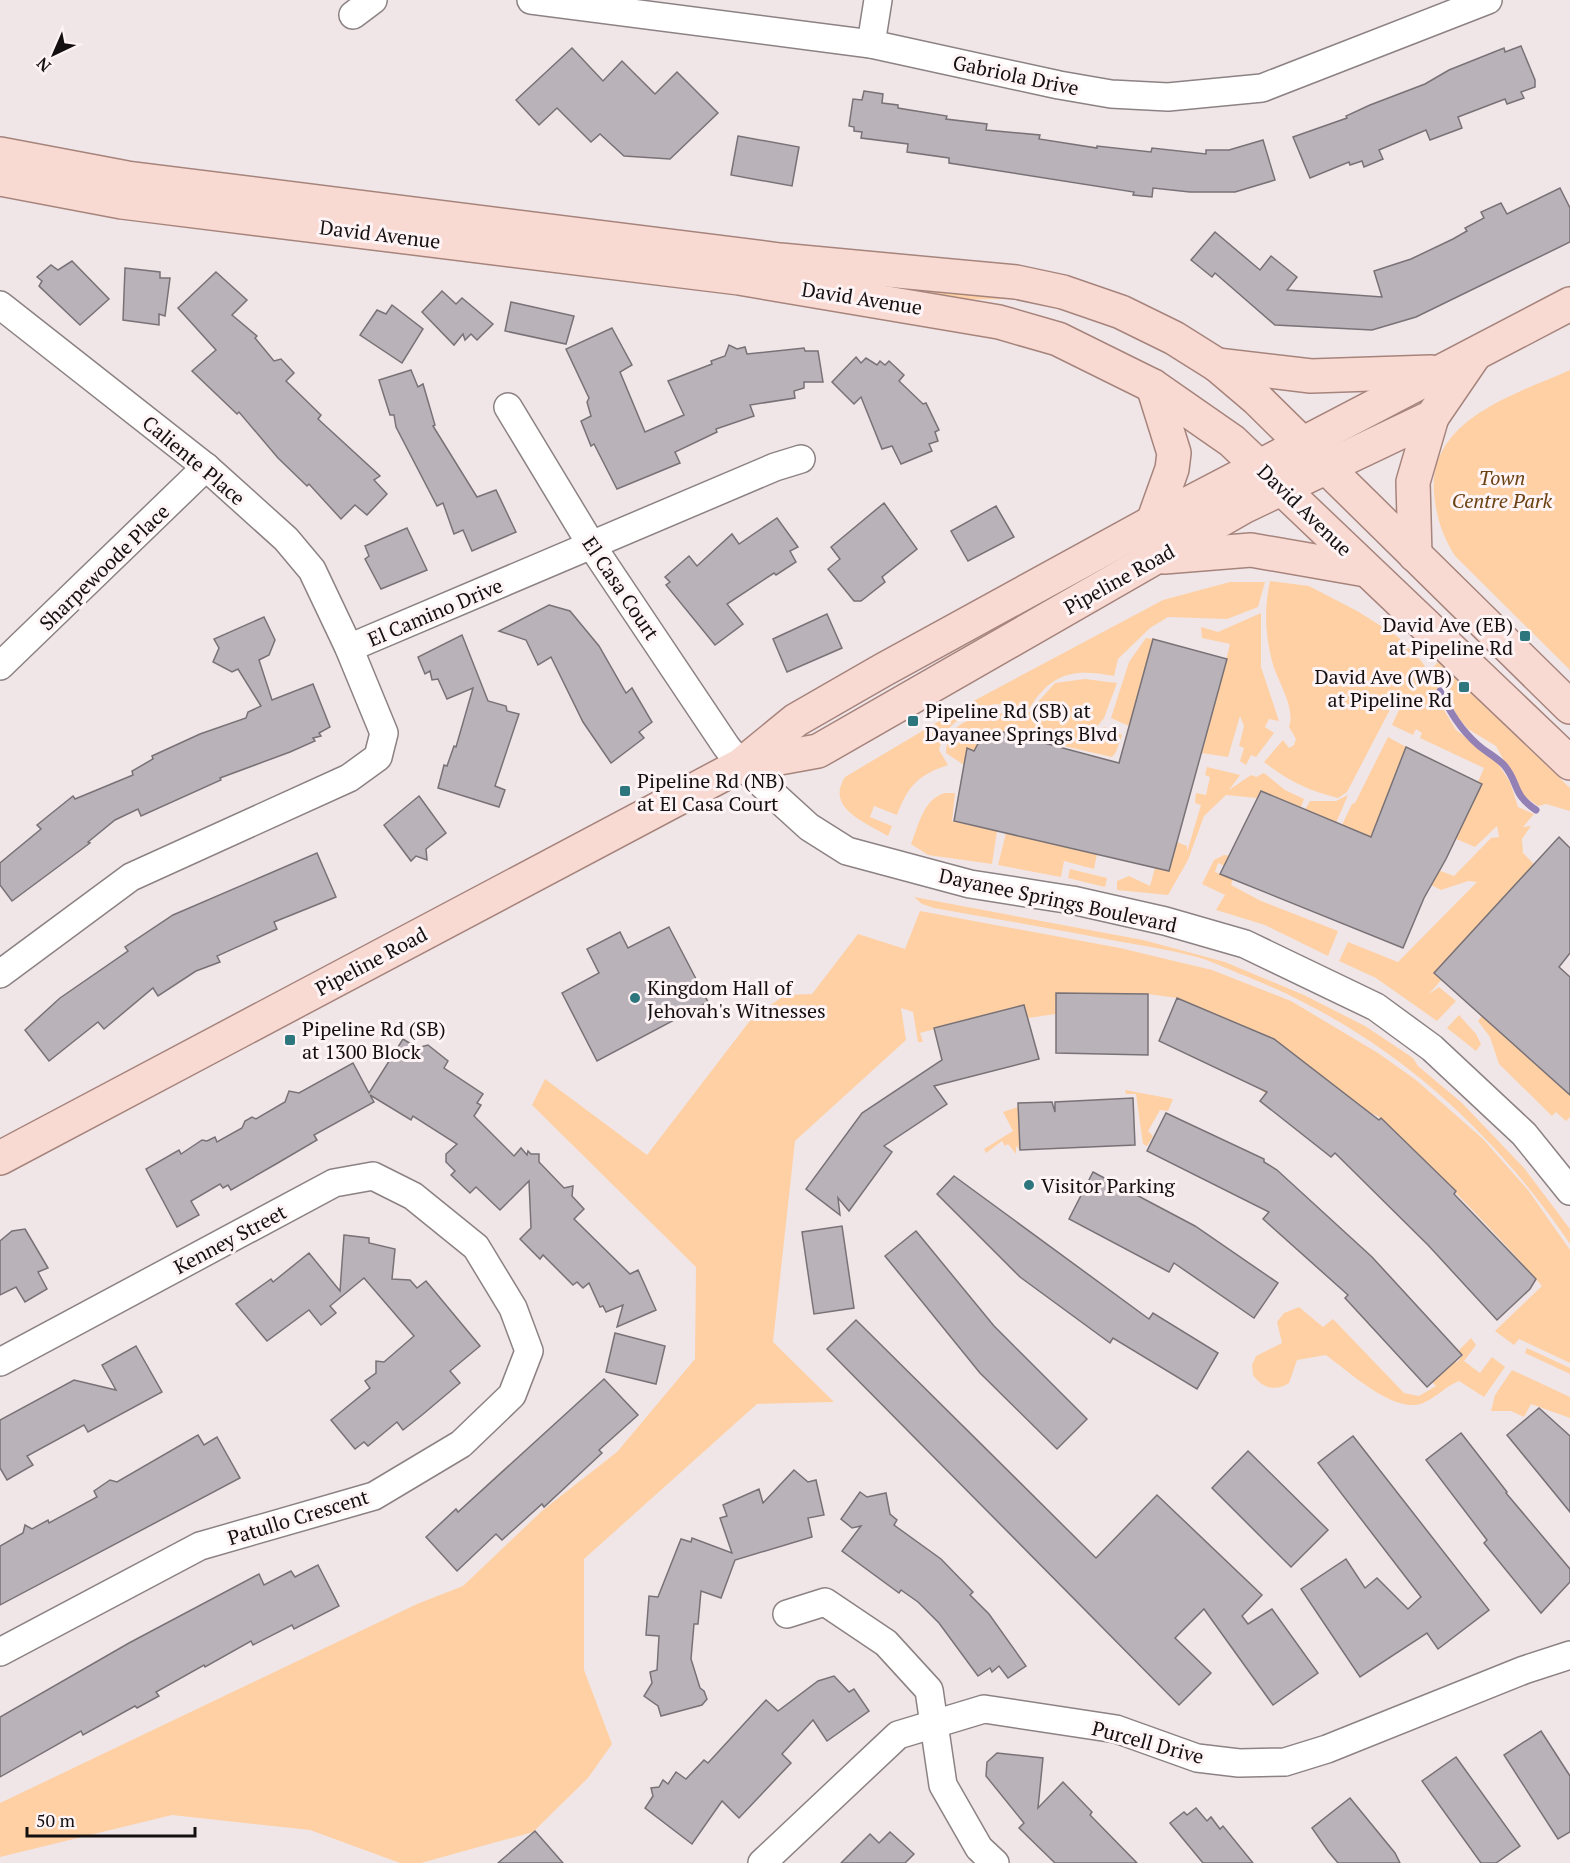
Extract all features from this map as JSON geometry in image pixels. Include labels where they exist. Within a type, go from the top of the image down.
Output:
[{"type":"main road","name":"David Avenue","points":[[0,154],[127,178],[780,260],[1016,282],[1063,292],[1121,312],[1174,338],[1217,365],[1304,443],[1570,707]]},
{"type":"main road","name":"David Avenue","points":[[0,179],[122,202],[739,278],[999,322],[1058,339],[1153,386],[1211,424],[1273,477],[1366,570],[1570,763]]},
{"type":"main road","name":"Pipeline Road","points":[[741,765],[818,751],[1160,557],[1245,506],[1304,443],[1439,372],[1473,357],[1570,304]]},
{"type":"main road","name":"Pipeline Road","points":[[0,1158],[741,765],[796,720],[1153,522],[1273,477],[1327,467],[1432,417],[1473,357]]},
{"type":"main road","points":[[1217,365],[1311,376],[1439,372]]},
{"type":"main road","points":[[1153,386],[1174,453],[1172,469],[1153,522]]},
{"type":"main road","points":[[1415,555],[1413,482],[1432,417]]},
{"type":"main road","points":[[1160,557],[1251,550],[1366,570]]},
{"type":"street","name":"Gabriola Drive","points":[[531,0],[871,44],[1111,93],[1168,97],[1215,95],[1262,88],[1288,80],[1488,0]]},
{"type":"street","points":[[871,44],[878,0]]},
{"type":"street","name":"Caliente Place","points":[[0,305],[206,467],[286,539],[312,570],[349,648]]},
{"type":"street","name":"El Casa Court","points":[[508,407],[592,546],[741,765]]},
{"type":"street","name":"El Camino Drive","points":[[0,974],[131,877],[349,778],[378,757],[384,733],[349,648],[775,467],[801,459]]},
{"type":"street","name":"Sharpewoode Place","points":[[0,666],[206,467]]},
{"type":"street","name":"Dayanee Springs Boulevard","points":[[741,765],[809,827],[847,851],[970,884],[1072,900],[1165,921],[1245,944],[1322,979],[1376,1007],[1432,1048],[1524,1134],[1570,1191]]},
{"type":"street","name":"Kenney Street","points":[[0,1362],[334,1183],[373,1176],[413,1196],[458,1233]]},
{"type":"street","name":"Patullo Crescent","points":[[0,1652],[200,1546],[374,1496],[461,1444],[512,1395],[529,1351],[513,1308],[476,1247],[458,1233]]},
{"type":"street","points":[[787,1614],[825,1602],[886,1643],[929,1690],[943,1785],[979,1848],[995,1863]]},
{"type":"street","name":"Purcell Drive","points":[[762,1863],[898,1735],[984,1709],[1116,1729],[1197,1758],[1239,1763],[1285,1762],[1328,1749],[1524,1670],[1570,1655]]},
{"type":"green space","points":[[911,287],[1016,297],[1016,299],[949,298],[923,294],[911,290]]},
{"type":"green space","name":"Town Centre Park","points":[[1570,370],[1570,670],[1455,556],[1440,526],[1434,492],[1436,466],[1446,445],[1461,427],[1480,412],[1502,400]]},
{"type":"green space","points":[[1270,581],[1309,586],[1359,612],[1398,637],[1422,662],[1440,691],[1435,695],[1456,730],[1495,759],[1510,782],[1518,807],[1534,814],[1523,827],[1531,826],[1522,839],[1523,853],[1534,864],[1434,973],[1442,979],[1429,994],[1439,987],[1456,1001],[1437,1021],[1376,978],[1339,961],[1348,942],[1398,962],[1477,882],[1468,881],[1441,890],[1431,885],[1438,870],[1454,876],[1491,838],[1499,837],[1497,826],[1475,847],[1456,839],[1482,784],[1478,782],[1484,768],[1420,738],[1422,733],[1416,729],[1413,735],[1392,725],[1399,710],[1396,698],[1347,792],[1338,798],[1299,784],[1264,762],[1283,740],[1289,748],[1294,745],[1296,739],[1289,727],[1290,711],[1274,669],[1268,641],[1266,611]]},
{"type":"green space","points":[[1230,582],[1265,582],[1258,607],[1227,619],[1168,617],[1150,628],[1118,659],[1114,676],[1075,673],[1064,676],[1046,688],[1029,709],[996,704],[968,709],[966,705],[1163,600]]},
{"type":"green space","points":[[1261,613],[1261,667],[1279,721],[1269,719],[1265,727],[1274,733],[1256,757],[1251,755],[1246,765],[1240,761],[1244,748],[1239,746],[1244,726],[1240,716],[1228,757],[1202,753],[1230,644],[1202,638],[1201,627],[1218,632]]},
{"type":"green space","points":[[1146,638],[1153,639],[1129,726],[1111,718],[1129,662]]},
{"type":"green space","points":[[1438,662],[1570,788],[1570,811],[1546,804],[1538,806],[1523,795],[1496,746],[1468,729],[1457,716],[1446,691],[1430,671]]},
{"type":"green space","points":[[1085,679],[1117,683],[1104,718],[1096,728],[1078,731],[1100,732],[1104,727],[1122,735],[1112,757],[999,731],[994,740],[981,739],[974,751],[967,748],[964,765],[946,753],[949,739],[955,729],[965,722],[976,717],[1003,713],[1028,713],[1055,683]]},
{"type":"green space","points":[[961,708],[968,713],[949,728],[939,750],[948,765],[929,773],[915,783],[905,796],[897,815],[874,806],[870,817],[892,826],[888,836],[850,813],[840,797],[840,788],[845,777]]},
{"type":"green space","points":[[1388,737],[1406,747],[1371,837],[1342,825]]},
{"type":"green space","points":[[1207,767],[1240,775],[1229,790],[1251,775],[1256,777],[1264,773],[1285,790],[1304,799],[1301,807],[1261,791],[1257,798],[1226,795],[1204,816],[1188,860],[1168,895],[1117,890],[1117,881],[1129,876],[1150,886],[1155,868],[1169,871],[1177,842],[1187,846],[1187,852],[1201,805],[1195,803],[1196,793],[1206,795],[1210,777],[1205,775]]},
{"type":"green space","points":[[955,793],[952,821],[997,831],[992,864],[928,855],[911,844],[927,807],[938,796]]},
{"type":"green space","points":[[1348,795],[1336,823],[1305,810],[1310,801],[1336,801]]},
{"type":"green space","points":[[1006,833],[1097,854],[1094,869],[1064,861],[1061,877],[998,865]]},
{"type":"green space","points":[[1224,855],[1230,856],[1225,866],[1218,863],[1215,872],[1233,879],[1231,885],[1261,901],[1338,931],[1328,956],[1265,925],[1216,910],[1225,895],[1202,884],[1214,860]]},
{"type":"green space","points":[[1070,869],[1107,878],[1105,887],[1068,878]]},
{"type":"green space","points":[[914,897],[1143,940],[1225,962],[1304,995],[1365,1026],[1413,1058],[1418,1066],[1462,1103],[1524,1168],[1570,1229],[1570,1244],[1504,1159],[1428,1084],[1341,1023],[1293,997],[1193,956],[934,908],[922,904]]},
{"type":"green space","points":[[920,911],[1120,948],[1212,970],[1291,1001],[1378,1053],[1416,1080],[1483,1139],[1528,1190],[1570,1250],[1570,1363],[1519,1339],[1514,1345],[1495,1331],[1542,1286],[1463,1200],[1381,1118],[1367,1111],[1266,1094],[1255,1086],[1275,1040],[1177,998],[1148,994],[1057,993],[1056,1014],[1028,1018],[1024,1005],[920,1033],[923,1042],[918,1042],[913,1012],[901,1008],[906,1040],[795,1141],[773,1342],[834,1402],[757,1404],[584,1559],[584,1670],[612,1744],[588,1778],[533,1832],[421,1863],[400,1863],[310,1830],[172,1815],[0,1857],[0,1803],[417,1604],[463,1586],[543,1510],[617,1452],[695,1359],[696,1267],[532,1105],[545,1079],[647,1155],[752,1018],[785,995],[812,994],[858,934],[905,949]]},
{"type":"green space","points":[[1459,1015],[1476,1034],[1481,1044],[1476,1051],[1447,1028]]},
{"type":"green space","points":[[1482,1016],[1570,1095],[1570,1117],[1566,1121],[1556,1112],[1552,1116],[1499,1064],[1490,1037],[1478,1021]]},
{"type":"green space","points":[[1125,1090],[1173,1099],[1168,1111],[1160,1110],[1148,1131],[1153,1136],[1147,1146],[1143,1144],[1136,1094],[1126,1094]]},
{"type":"green space","points":[[1018,1107],[1020,1150],[1016,1146],[1016,1154],[1008,1144],[1005,1146],[1002,1141],[986,1153],[984,1149],[1013,1131],[1003,1112]]},
{"type":"green space","points":[[1299,1307],[1323,1327],[1333,1319],[1404,1393],[1419,1396],[1436,1386],[1432,1382],[1454,1362],[1457,1362],[1463,1355],[1458,1351],[1471,1338],[1476,1345],[1464,1361],[1480,1373],[1492,1357],[1505,1367],[1484,1397],[1459,1381],[1428,1401],[1412,1405],[1399,1403],[1372,1390],[1326,1355],[1297,1360],[1289,1383],[1274,1388],[1265,1386],[1253,1375],[1252,1365],[1256,1356],[1282,1343],[1277,1322],[1284,1313]]},
{"type":"green space","points":[[1527,1348],[1570,1368],[1570,1374],[1525,1353]]},
{"type":"green space","points":[[1512,1370],[1570,1397],[1570,1418],[1531,1404],[1524,1417],[1511,1411],[1491,1411],[1495,1395]]},
{"type":"building","points":[[1521,46],[1535,80],[1535,87],[1521,92],[1524,98],[1507,104],[1505,99],[1458,117],[1462,128],[1430,140],[1426,130],[1379,150],[1383,159],[1364,167],[1362,161],[1350,165],[1349,162],[1310,178],[1293,137],[1347,118],[1346,116],[1370,105],[1425,84],[1449,70],[1504,48],[1505,52]]},
{"type":"building","points":[[572,48],[603,81],[622,61],[655,94],[677,72],[718,113],[670,159],[624,156],[600,134],[591,142],[557,108],[539,125],[516,100]]},
{"type":"building","points":[[864,91],[883,94],[882,103],[898,105],[898,108],[947,116],[946,119],[987,124],[986,130],[1040,135],[1039,139],[1097,148],[1097,146],[1151,152],[1152,148],[1206,154],[1206,150],[1229,150],[1263,140],[1275,180],[1235,192],[1190,192],[1153,188],[1152,197],[1133,195],[1134,192],[949,163],[949,158],[907,152],[908,144],[861,138],[862,132],[854,131],[854,127],[849,126],[853,99],[862,100]]},
{"type":"building","points":[[738,136],[799,147],[792,186],[731,175]]},
{"type":"building","points":[[1560,188],[1570,208],[1570,242],[1416,317],[1372,330],[1275,325],[1215,273],[1212,277],[1191,260],[1215,232],[1260,270],[1271,256],[1297,277],[1287,290],[1382,297],[1374,271],[1411,259],[1453,239],[1467,231],[1465,228],[1484,218],[1481,212],[1501,203],[1507,214]]},
{"type":"building","points":[[72,261],[109,299],[80,325],[39,286],[42,281],[37,277],[51,265],[58,270]]},
{"type":"building","points":[[125,268],[160,272],[160,278],[170,278],[165,316],[159,314],[159,325],[123,320]]},
{"type":"building","points":[[216,272],[247,300],[232,315],[257,336],[255,338],[274,361],[281,359],[294,373],[286,381],[321,415],[318,419],[380,476],[374,480],[387,494],[367,515],[355,505],[341,519],[309,484],[307,486],[278,458],[239,412],[237,414],[192,371],[216,350],[178,308]]},
{"type":"building","points":[[442,291],[456,304],[462,298],[493,324],[477,340],[471,334],[465,340],[463,334],[454,345],[422,312]]},
{"type":"building","points":[[511,302],[574,316],[566,344],[505,331]]},
{"type":"building","points":[[392,305],[423,329],[402,363],[360,335],[377,310],[386,314]]},
{"type":"building","points":[[612,328],[632,365],[620,372],[645,432],[684,415],[668,381],[712,364],[711,361],[725,356],[729,345],[737,349],[745,347],[747,354],[804,348],[805,351],[818,351],[823,382],[804,382],[804,388],[794,391],[795,398],[750,405],[754,416],[716,429],[717,432],[675,452],[680,463],[617,489],[594,444],[591,446],[581,421],[591,416],[587,402],[589,398],[566,349]]},
{"type":"building","points":[[856,357],[861,363],[866,358],[877,365],[880,361],[885,365],[889,361],[904,375],[899,381],[923,404],[926,403],[939,430],[935,432],[938,441],[929,444],[932,451],[901,464],[892,446],[882,449],[861,397],[854,404],[832,382]]},
{"type":"building","points":[[411,370],[418,387],[423,384],[435,425],[433,426],[477,497],[496,490],[516,532],[472,551],[463,530],[454,534],[443,503],[437,506],[396,427],[394,415],[390,415],[379,380]]},
{"type":"building","points":[[884,503],[917,549],[882,577],[885,582],[861,601],[854,601],[828,569],[840,559],[831,547]]},
{"type":"building","points":[[996,506],[1014,537],[968,561],[951,531]]},
{"type":"building","points":[[777,518],[798,547],[790,551],[796,562],[776,575],[774,573],[727,604],[743,624],[715,645],[666,585],[670,582],[665,577],[689,556],[697,566],[732,534],[739,544]]},
{"type":"building","points":[[407,528],[427,570],[381,589],[365,559],[369,556],[365,546]]},
{"type":"building","points":[[549,605],[570,611],[599,646],[626,693],[632,688],[652,722],[639,732],[644,738],[611,763],[583,722],[551,657],[538,665],[526,640],[499,631]]},
{"type":"building","points":[[827,614],[842,648],[787,672],[773,639]]},
{"type":"building","points":[[264,617],[275,640],[269,655],[259,660],[272,700],[313,684],[330,727],[319,733],[321,736],[313,738],[315,741],[290,752],[220,778],[221,780],[141,816],[138,809],[115,820],[88,842],[90,843],[12,901],[0,885],[0,863],[41,829],[37,825],[73,796],[75,799],[133,775],[132,771],[153,759],[152,756],[200,734],[246,718],[248,712],[261,706],[238,669],[232,672],[213,662],[219,648],[214,639]]},
{"type":"building","points":[[462,635],[488,701],[506,706],[507,711],[519,714],[495,786],[505,790],[499,807],[438,788],[444,765],[447,766],[454,746],[456,747],[473,688],[447,699],[438,679],[432,680],[430,671],[425,674],[418,657]]},
{"type":"building","points":[[1153,639],[1227,659],[1169,871],[954,821],[967,748],[974,751],[981,738],[994,740],[999,731],[1119,763]]},
{"type":"building","points":[[1406,747],[1482,784],[1446,859],[1424,898],[1403,948],[1220,874],[1261,791],[1371,837]]},
{"type":"building","points":[[419,796],[446,833],[426,849],[427,860],[416,856],[411,861],[384,825]]},
{"type":"building","points":[[1559,837],[1570,848],[1570,953],[1559,967],[1570,977],[1570,1095],[1434,973]]},
{"type":"building","points":[[317,853],[336,897],[274,922],[277,929],[217,956],[220,962],[196,971],[158,996],[153,988],[104,1029],[98,1022],[49,1061],[25,1030],[60,998],[128,951],[125,947],[173,915]]},
{"type":"building","name":"Kingdom Hall of Jehovah's Witnesses","points":[[669,927],[708,1002],[597,1061],[562,993],[599,973],[587,949],[620,932],[628,948]]},
{"type":"building","points":[[1056,993],[1148,994],[1148,1055],[1056,1053]]},
{"type":"building","points":[[1177,998],[1274,1039],[1379,1120],[1381,1118],[1456,1191],[1454,1194],[1536,1279],[1530,1289],[1497,1320],[1428,1245],[1335,1153],[1331,1157],[1260,1101],[1267,1092],[1159,1041]]},
{"type":"building","points":[[1024,1005],[1039,1059],[934,1086],[947,1104],[884,1146],[892,1152],[849,1211],[838,1198],[840,1215],[806,1189],[862,1113],[942,1060],[934,1028]]},
{"type":"building","points":[[403,1039],[417,1048],[428,1045],[448,1061],[444,1068],[483,1094],[477,1103],[481,1105],[474,1116],[514,1156],[521,1148],[527,1155],[528,1151],[531,1154],[539,1154],[539,1162],[564,1188],[573,1186],[572,1196],[584,1209],[574,1219],[630,1274],[638,1270],[656,1310],[617,1327],[623,1305],[606,1312],[603,1306],[600,1307],[589,1283],[583,1288],[577,1282],[573,1285],[543,1255],[540,1259],[520,1239],[531,1228],[529,1181],[500,1210],[476,1187],[470,1193],[451,1175],[455,1171],[446,1162],[446,1154],[457,1144],[413,1116],[411,1120],[370,1095],[374,1102],[314,1135],[317,1140],[231,1190],[228,1185],[223,1188],[220,1184],[191,1201],[199,1215],[177,1227],[146,1169],[179,1150],[181,1154],[202,1140],[207,1141],[215,1137],[217,1142],[242,1128],[245,1121],[252,1117],[256,1119],[285,1102],[289,1091],[299,1093],[353,1063],[369,1093]]},
{"type":"building","points":[[1133,1098],[1135,1145],[1020,1150],[1018,1103],[1052,1102],[1055,1112],[1055,1102]]},
{"type":"building","points":[[1166,1113],[1264,1159],[1264,1162],[1277,1170],[1372,1257],[1462,1355],[1427,1387],[1345,1298],[1348,1295],[1263,1219],[1269,1212],[1147,1151]]},
{"type":"building","points":[[1093,1172],[1195,1226],[1278,1283],[1254,1318],[1174,1263],[1169,1272],[1069,1219]]},
{"type":"building","points":[[954,1176],[1149,1319],[1153,1313],[1218,1353],[1197,1389],[1113,1338],[1110,1343],[1020,1277],[937,1194]]},
{"type":"building","points":[[842,1226],[854,1308],[814,1314],[802,1232]]},
{"type":"building","points":[[25,1229],[48,1268],[38,1272],[47,1289],[25,1302],[16,1287],[0,1295],[0,1241],[12,1231]]},
{"type":"building","points":[[916,1231],[994,1326],[1087,1419],[1057,1449],[980,1373],[885,1256]]},
{"type":"building","points":[[344,1235],[369,1238],[369,1243],[395,1249],[392,1279],[410,1280],[417,1288],[426,1281],[480,1346],[450,1371],[460,1383],[422,1415],[403,1430],[397,1422],[368,1446],[364,1442],[355,1449],[331,1420],[370,1388],[365,1381],[376,1373],[376,1361],[384,1362],[414,1336],[364,1278],[330,1306],[336,1313],[321,1325],[309,1310],[267,1341],[236,1304],[271,1279],[273,1282],[309,1253],[340,1291]]},
{"type":"building","points":[[856,1320],[1096,1558],[1157,1495],[1262,1595],[1242,1616],[1248,1624],[1272,1609],[1318,1673],[1273,1705],[1204,1609],[1175,1638],[1211,1673],[1179,1705],[827,1349]]},
{"type":"building","points":[[615,1333],[665,1346],[656,1384],[606,1372]]},
{"type":"building","points":[[136,1346],[162,1392],[88,1432],[84,1425],[27,1456],[33,1465],[7,1480],[0,1468],[0,1420],[74,1380],[116,1390],[102,1365]]},
{"type":"building","points":[[604,1379],[638,1415],[599,1450],[602,1453],[544,1507],[542,1504],[502,1540],[496,1534],[457,1571],[426,1537],[456,1509],[458,1512]]},
{"type":"building","points":[[1539,1408],[1570,1436],[1570,1512],[1507,1435]]},
{"type":"building","points":[[1461,1433],[1506,1493],[1570,1569],[1570,1582],[1541,1613],[1484,1543],[1487,1540],[1426,1460]]},
{"type":"building","points":[[198,1435],[204,1445],[217,1437],[240,1478],[0,1605],[0,1546],[23,1533],[25,1525],[32,1529],[48,1520],[49,1523],[97,1497],[94,1491],[110,1480],[117,1482]]},
{"type":"building","points":[[1353,1436],[1489,1610],[1438,1649],[1427,1633],[1360,1677],[1301,1589],[1346,1559],[1365,1588],[1377,1578],[1408,1609],[1421,1597],[1318,1463]]},
{"type":"building","points":[[1248,1451],[1328,1530],[1291,1567],[1212,1488]]},
{"type":"building","points":[[794,1470],[808,1482],[816,1480],[824,1515],[808,1518],[812,1537],[735,1560],[721,1598],[701,1591],[698,1624],[694,1624],[691,1659],[700,1688],[707,1699],[702,1705],[661,1716],[658,1706],[644,1696],[652,1683],[650,1672],[657,1670],[659,1636],[646,1635],[649,1596],[658,1597],[681,1539],[691,1542],[692,1538],[732,1553],[720,1518],[727,1516],[723,1505],[759,1489],[763,1503]]},
{"type":"building","points":[[860,1492],[867,1497],[886,1493],[890,1514],[897,1520],[894,1525],[941,1559],[973,1592],[970,1595],[989,1614],[1026,1666],[1008,1678],[999,1666],[992,1672],[990,1668],[978,1676],[939,1623],[918,1602],[901,1590],[899,1593],[842,1551],[861,1526],[852,1528],[841,1519]]},
{"type":"building","points":[[318,1565],[339,1606],[294,1629],[292,1625],[253,1645],[251,1641],[156,1692],[159,1696],[137,1708],[135,1706],[83,1735],[81,1731],[0,1777],[0,1717],[129,1643],[259,1574],[264,1585],[291,1571],[295,1577]]},
{"type":"building","points":[[834,1676],[849,1692],[854,1689],[869,1711],[827,1741],[813,1720],[782,1754],[791,1763],[739,1818],[722,1801],[692,1844],[645,1808],[653,1796],[651,1788],[659,1787],[663,1780],[668,1784],[676,1772],[686,1779],[704,1760],[708,1763],[766,1700],[778,1711],[818,1681]]},
{"type":"building","points":[[1541,1731],[1570,1776],[1570,1832],[1558,1839],[1504,1755]]},
{"type":"building","points":[[997,1753],[1043,1758],[1038,1808],[1063,1782],[1092,1812],[1090,1815],[1137,1863],[1055,1863],[1019,1828],[1024,1823],[986,1776],[987,1762]]},
{"type":"building","points":[[1456,1757],[1520,1846],[1496,1863],[1481,1863],[1422,1781]]},
{"type":"building","points":[[1350,1798],[1395,1853],[1400,1863],[1338,1863],[1328,1851],[1312,1828]]},
{"type":"building","points":[[1196,1808],[1207,1821],[1211,1817],[1220,1829],[1223,1826],[1253,1863],[1203,1863],[1170,1823],[1184,1812],[1187,1815]]},
{"type":"building","points":[[535,1831],[563,1863],[498,1863]]},
{"type":"building","points":[[890,1832],[914,1854],[905,1863],[841,1863],[870,1834],[879,1843]]},
{"type":"waterway","points":[[1440,691],[1461,726],[1478,745],[1504,765],[1519,793],[1536,810]]},
{"type":"place","name":"David Ave (EB) at Pipeline Rd","points":[[1525,636]]},
{"type":"place","name":"David Ave (WB) at Pipeline Rd","points":[[1464,687]]},
{"type":"place","name":"Pipeline Rd (SB) at Dayanee Springs Blvd","points":[[913,721]]},
{"type":"place","name":"Pipeline Rd (NB) at El Casa Court","points":[[625,791]]},
{"type":"place","name":"Kingdom Hall of Jehovah's Witnesses","points":[[635,998]]},
{"type":"place","name":"Pipeline Rd (SB) at 1300 Block","points":[[290,1040]]},
{"type":"place","name":"Visitor Parking","points":[[1029,1185]]}]
